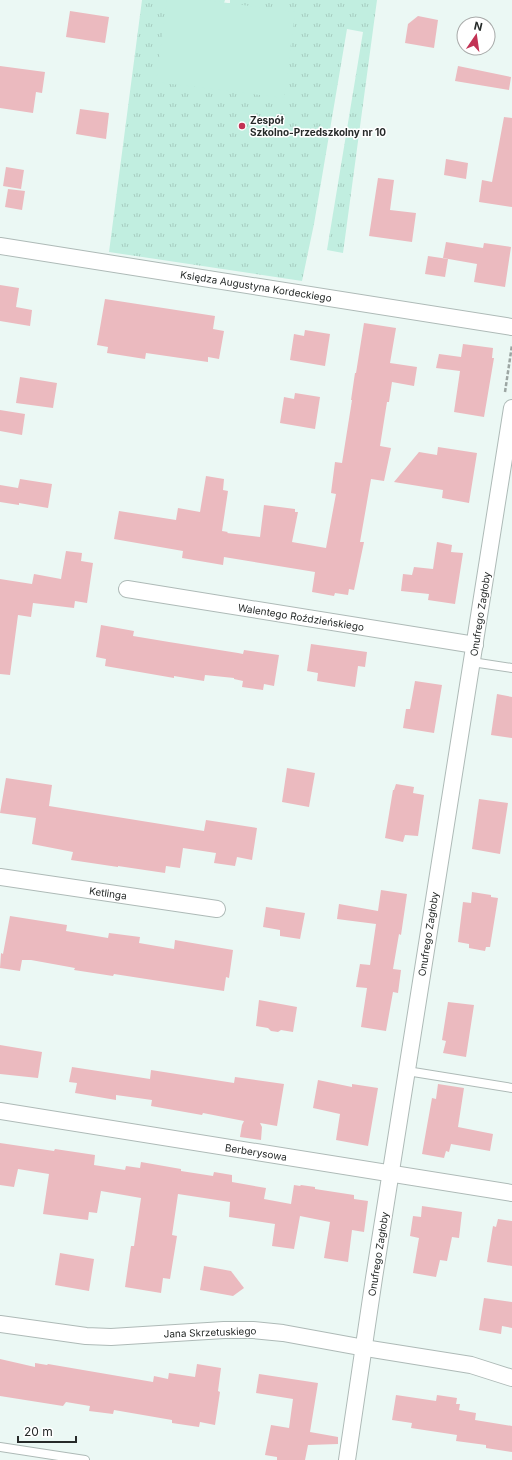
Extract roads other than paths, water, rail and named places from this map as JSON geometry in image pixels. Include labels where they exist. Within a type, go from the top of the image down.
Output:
[{"type":"street","name":"Księdza Augustyna Kordeckiego","points":[[0,246],[512,327]]},
{"type":"street","name":"Onufrego Zagłoby","points":[[347,1460],[365,1348],[374,1278],[472,662],[507,468],[512,408]]},
{"type":"street","name":"Walentego Roździeńskiego","points":[[127,590],[475,645]]},
{"type":"street","name":"Ketlinga","points":[[0,877],[217,909]]},
{"type":"street","name":"Berberysowa","points":[[0,1111],[512,1192]]},
{"type":"street","name":"Jana Skrzetuskiego","points":[[0,1324],[86,1336],[111,1337],[224,1330],[254,1330],[283,1333],[471,1365],[512,1378]]},
{"type":"lane","points":[[472,662],[512,668]]},
{"type":"lane","points":[[407,1071],[512,1088]]},
{"type":"lane","points":[[0,1447],[85,1460]]},
{"type":"place","name":"Zespół Szkolno-Przedszkolny nr 10","points":[[242,126]]}]
